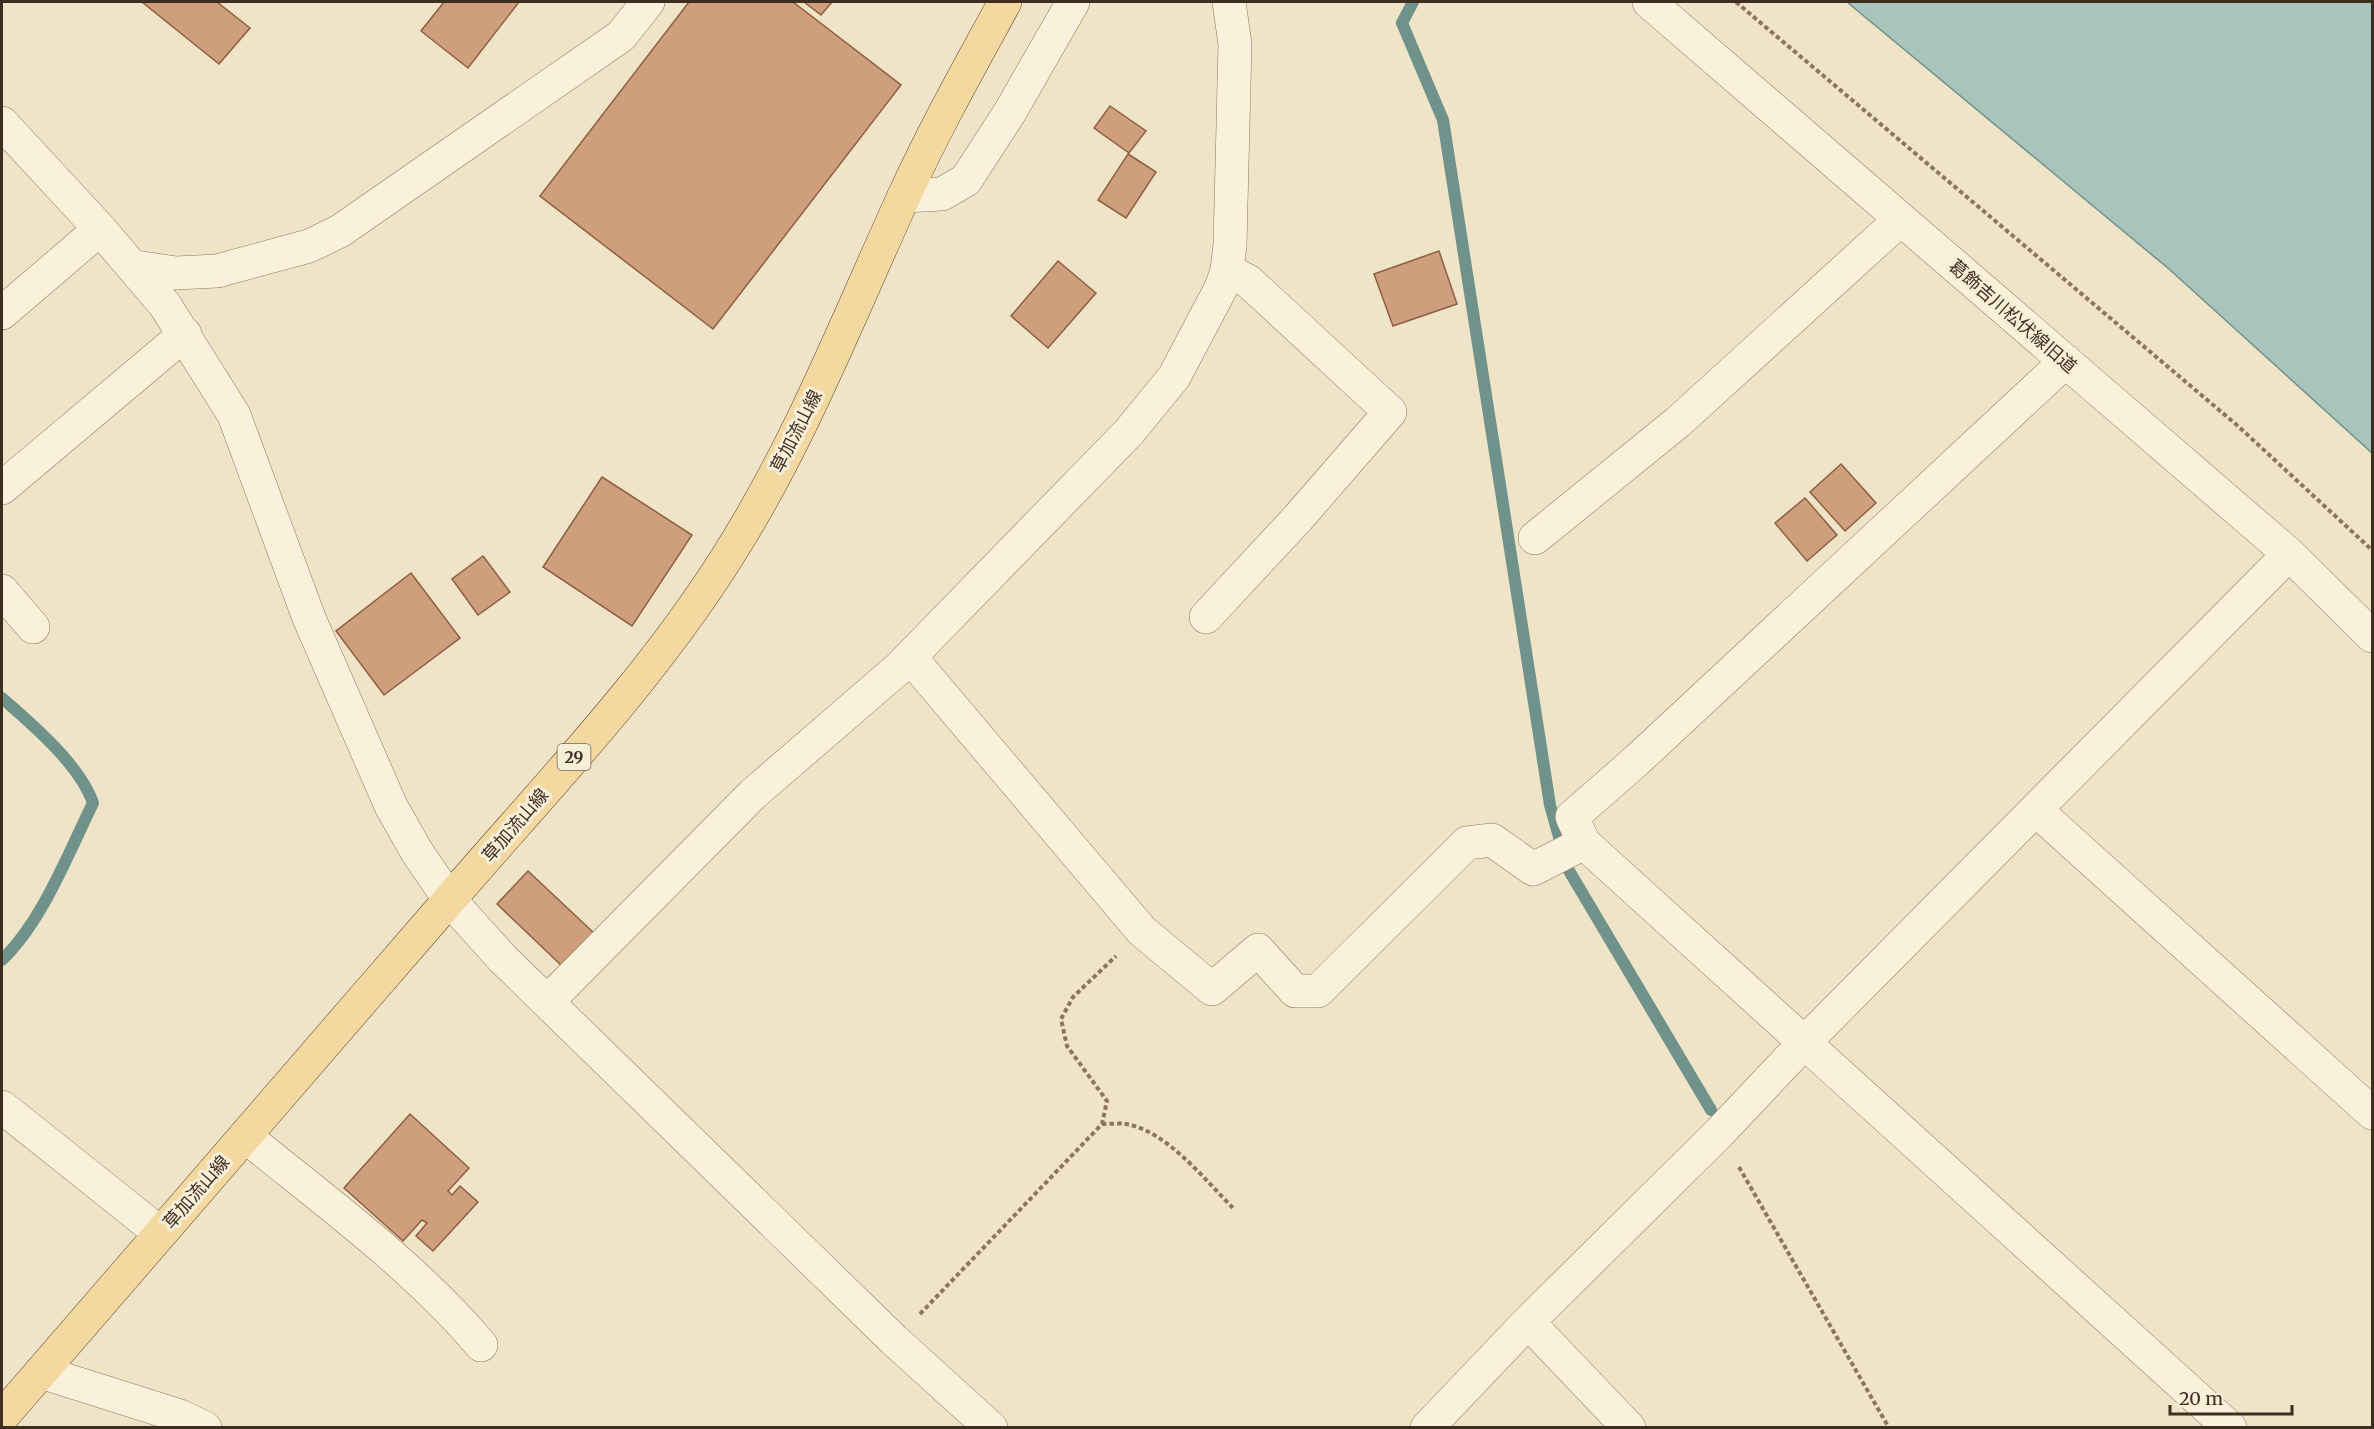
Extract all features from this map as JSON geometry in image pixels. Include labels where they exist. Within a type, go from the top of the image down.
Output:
[{"type":"main road","name":"草加流山線","points":[[3,1413],[42,1372],[584,746],[658,656],[727,558],[783,459],[828,367],[934,134],[1005,2]]},
{"type":"street","points":[[135,267],[176,273],[218,271],[309,246],[340,231],[621,36],[648,2]]},
{"type":"street","points":[[904,196],[942,194],[966,180],[1010,112],[1073,2]]},
{"type":"street","points":[[548,1000],[753,794],[910,657],[1129,432],[1174,377],[1221,288],[1227,270],[1230,246],[1235,45],[1229,2]]},
{"type":"street","name":"葛飾吉川松伏線旧道","points":[[1649,2],[2289,554],[2373,636]]},
{"type":"street","points":[[2,123],[135,267],[185,334],[234,415],[309,618],[391,806],[417,852],[449,900],[502,958],[548,1000],[894,1340],[991,1428]]},
{"type":"street","points":[[1535,538],[1678,422],[1901,219]]},
{"type":"street","points":[[2,313],[100,229]]},
{"type":"street","points":[[1206,617],[1298,518],[1390,412],[1248,282],[1227,270]]},
{"type":"street","points":[[2,488],[185,334]]},
{"type":"street","points":[[2066,361],[1636,761],[1572,817],[1584,843],[2230,1428]]},
{"type":"street","points":[[1427,1428],[1528,1322],[1720,1132],[1805,1042],[2289,554]]},
{"type":"street","points":[[2,591],[33,627]]},
{"type":"street","points":[[910,657],[1143,931],[1212,989],[1258,950],[1295,991],[1318,991],[1467,843],[1492,840],[1533,869],[1584,843]]},
{"type":"street","points":[[2036,810],[2373,1113]]},
{"type":"street","points":[[2,1107],[160,1233]]},
{"type":"street","points":[[245,1136],[411,1272],[457,1317],[481,1345]]},
{"type":"street","points":[[1528,1322],[1629,1428]]},
{"type":"street","points":[[42,1372],[180,1416],[205,1428]]},
{"type":"path","points":[[1736,2],[2238,426],[2373,550]]},
{"type":"path","points":[[894,1340],[1102,1124],[1107,1101],[1067,1046],[1061,1018],[1073,997],[1143,931]]},
{"type":"path","points":[[1102,1124],[1127,1124],[1154,1135],[1174,1149],[1233,1208]]},
{"type":"path","points":[[1720,1132],[1889,1428]]},
{"type":"water","points":[[1847,2],[2372,2],[2372,453],[2169,269]]},
{"type":"building","points":[[142,2],[217,2],[250,28],[219,64]]},
{"type":"building","points":[[444,2],[519,2],[468,68],[421,31]]},
{"type":"building","points":[[689,2],[793,2],[901,85],[713,329],[540,196]]},
{"type":"building","points":[[804,2],[832,2],[821,15]]},
{"type":"building","points":[[1110,106],[1146,131],[1129,153],[1094,128]]},
{"type":"building","points":[[1128,154],[1156,172],[1126,218],[1098,200]]},
{"type":"building","points":[[1439,251],[1457,304],[1393,326],[1374,274]]},
{"type":"building","points":[[1058,261],[1096,293],[1048,348],[1011,316]]},
{"type":"building","points":[[1841,464],[1876,503],[1845,531],[1810,492]]},
{"type":"building","points":[[602,477],[692,535],[632,626],[543,567]]},
{"type":"building","points":[[1805,498],[1837,535],[1807,561],[1775,523]]},
{"type":"building","points":[[483,556],[510,592],[478,615],[452,579]]},
{"type":"building","points":[[411,573],[460,638],[384,695],[336,631]]},
{"type":"building","points":[[528,871],[595,934],[563,967],[497,904]]},
{"type":"building","points":[[410,1114],[469,1168],[448,1191],[452,1195],[460,1186],[478,1202],[433,1251],[416,1236],[427,1223],[422,1220],[403,1241],[344,1188]]},
{"type":"waterway","points":[[1413,2],[1402,23],[1443,120],[1550,805],[1568,869],[1711,1110]]},
{"type":"waterway","points":[[2,698],[54,746],[78,774],[93,803],[42,907],[30,927],[2,960]]}]
